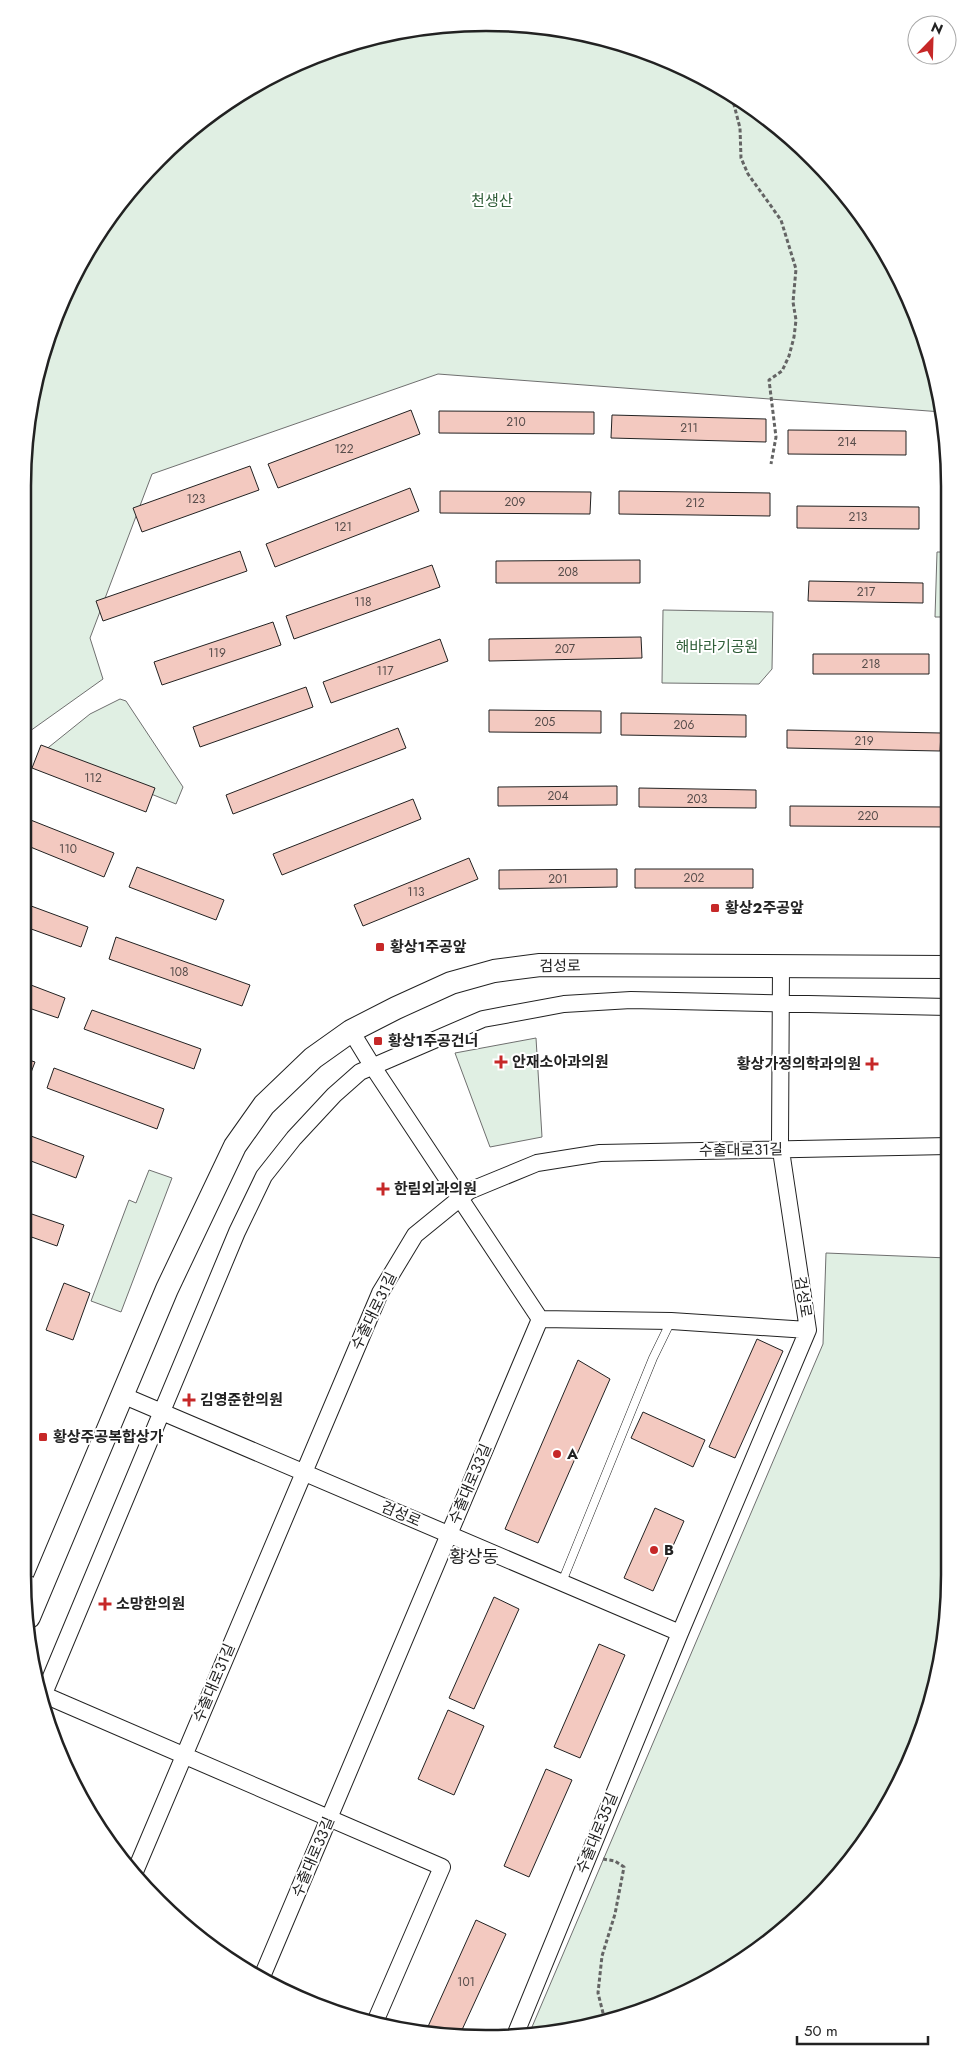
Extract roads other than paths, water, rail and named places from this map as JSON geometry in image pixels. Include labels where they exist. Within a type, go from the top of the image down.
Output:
[{"type":"street","name":"검성로","points":[[32,1586],[122,1394],[167,1289],[235,1146],[264,1105],[313,1058],[351,1031],[451,983],[494,971],[540,965],[941,967]]},
{"type":"street","name":"검성로","points":[[780,966],[781,1149],[808,1330]]},
{"type":"street","points":[[46,1688],[233,1241],[264,1176],[294,1138],[334,1095],[360,1072],[482,1019],[564,1004],[632,1000],[941,1007]]},
{"type":"street","points":[[351,1031],[540,1319],[670,1321],[808,1330]]},
{"type":"street","name":"수출대로31길","points":[[137,1867],[380,1292],[414,1235],[468,1191],[537,1163],[600,1153],[941,1146]]},
{"type":"street","name":"수출대로33길","points":[[264,1972],[540,1319]]},
{"type":"street","name":"수출대로35길","points":[[518,2029],[680,1633],[808,1330]]},
{"type":"street","name":"검성로","points":[[122,1394],[680,1633]]},
{"type":"street","points":[[48,1697],[442,1867],[377,2016]]},
{"type":"lane","points":[[562,1582],[653,1358],[670,1321]]},
{"type":"place","name":"황상2주공앞","points":[[715,908]]},
{"type":"place","name":"황상1주공앞","points":[[380,947]]},
{"type":"place","name":"황상1주공건너","points":[[378,1041]]},
{"type":"place","name":"안재소아과의원","points":[[501,1062]]},
{"type":"place","name":"황상가정의학과의원","points":[[872,1064]]},
{"type":"place","name":"한림외과의원","points":[[383,1189]]},
{"type":"place","name":"김영준한의원","points":[[189,1400]]},
{"type":"place","name":"황상주공복합상가","points":[[43,1437]]},
{"type":"place","name":"A","points":[[557,1454]]},
{"type":"place","name":"B","points":[[654,1550]]},
{"type":"place","name":"소망한의원","points":[[105,1604]]},
{"type":"district","name":"황상동","points":[[474,1557]]},
{"type":"park label","name":"천생산","points":[[492,201]]},
{"type":"park label","name":"해바라기공원","points":[[717,647]]}]
